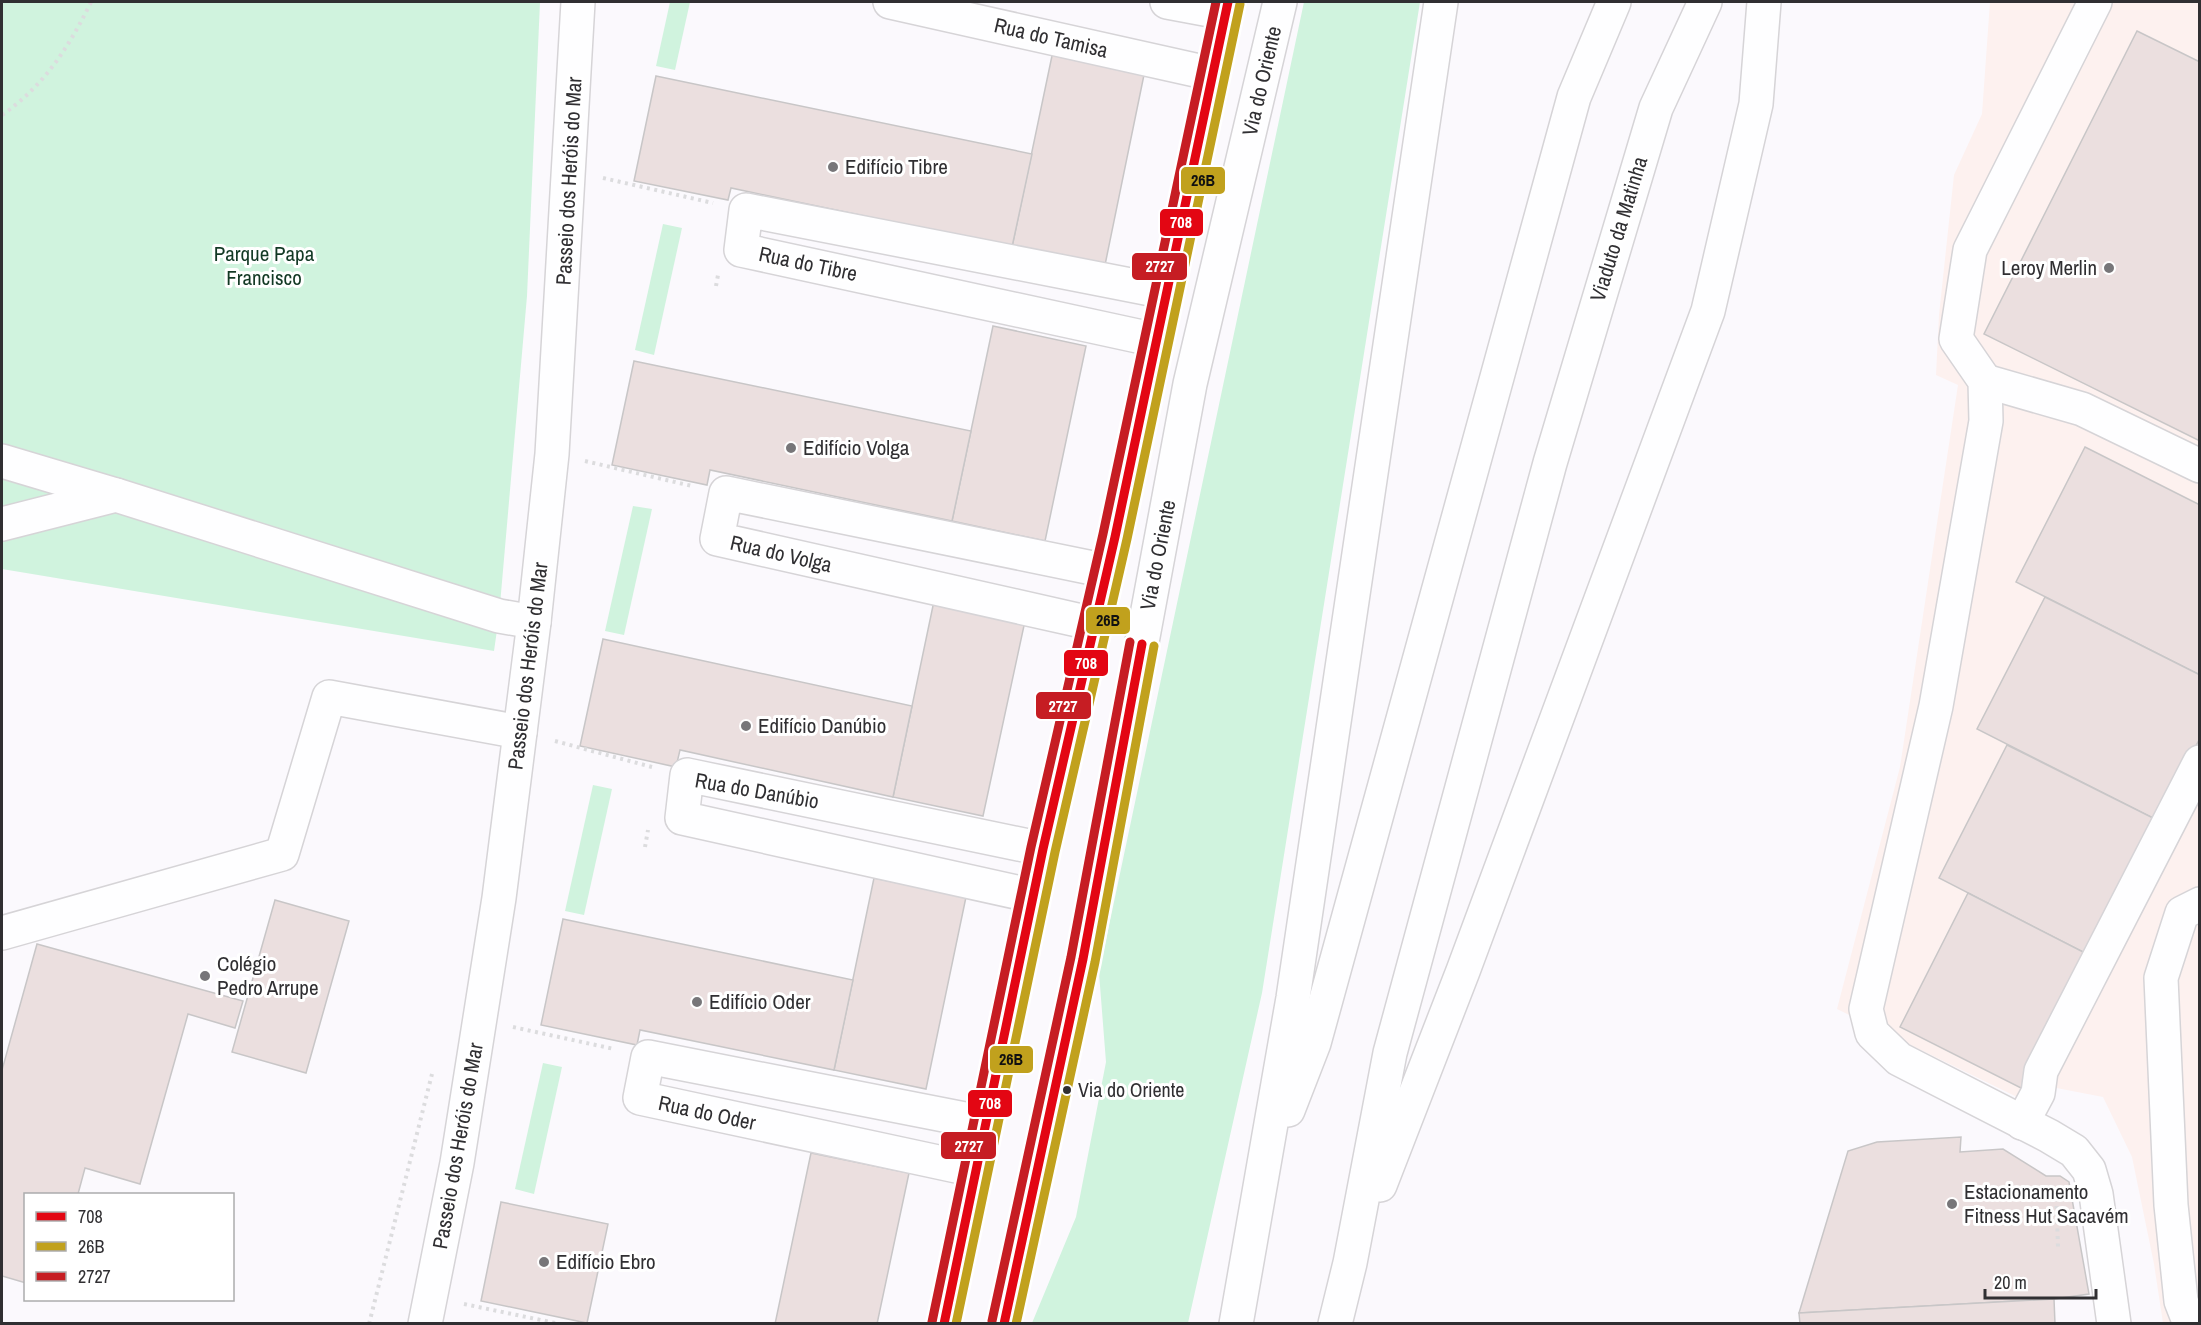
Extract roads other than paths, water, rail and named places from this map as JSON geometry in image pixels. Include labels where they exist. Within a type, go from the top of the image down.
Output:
[{"type":"main road","name":"Passeio dos Heróis do Mar","points":[[428,1310],[457,1163],[500,898],[534,622],[552,454],[578,2]]},
{"type":"main road","name":"Rua do Tamisa","points":[[890,2],[1213,74]]},
{"type":"main road","points":[[944,1323],[1043,849],[1107,571],[1227,7],[1167,2]]},
{"type":"main road","name":"Via do Oriente","points":[[1004,1323],[1083,958],[1190,384],[1280,2]]},
{"type":"main road","points":[[1236,1323],[1293,998],[1441,2]]},
{"type":"main road","points":[[1260,1180],[1314,1043],[1574,97],[1614,2]]},
{"type":"main road","name":"Viaduto da Matinha","points":[[1350,1263],[1390,1053],[1550,463],[1656,108],[1706,2]]},
{"type":"main road","points":[[1335,1323],[1350,1263],[1463,971],[1708,311],[1756,104],[1764,2]]},
{"type":"main road","points":[[2095,2],[1970,249],[1956,339],[1985,381],[1986,421],[1936,706],[1866,1009],[1872,1033],[1899,1059],[2074,1151],[2090,1170],[2096,1194],[2114,1323]]},
{"type":"main road","name":"Rua do Tibre","points":[[1156,340],[741,250],[747,210],[1166,292]]},
{"type":"main road","points":[[1985,381],[2082,409],[2199,466]]},
{"type":"main road","points":[[2,460],[499,616],[534,622]]},
{"type":"main road","name":"Rua do Volga","points":[[1095,624],[717,539],[726,493],[1107,571]]},
{"type":"main road","points":[[2,524],[116,495]]},
{"type":"main road","points":[[2,933],[282,854],[329,697],[520,732]]},
{"type":"main road","points":[[2022,1123],[2038,1093],[2041,1071],[2199,762]]},
{"type":"main road","name":"Rua do Danúbio","points":[[1034,896],[681,818],[687,775],[1043,849]]},
{"type":"main road","points":[[2190,1323],[2181,1301],[2171,1205],[2161,978],[2182,913],[2199,904]]},
{"type":"main road","name":"Rua do Oder","points":[[975,1170],[640,1098],[648,1057],[985,1123]]},
{"type":"place","name":"Edifício Tibre","points":[[833,167]]},
{"type":"place","name":"Leroy Merlin","points":[[2109,268]]},
{"type":"place","name":"Edifício Volga","points":[[791,448]]},
{"type":"place","name":"Edifício Danúbio","points":[[746,726]]},
{"type":"place","name":"Colégio Pedro Arrupe","points":[[205,976]]},
{"type":"place","name":"Edifício Oder","points":[[697,1002]]},
{"type":"place","name":"Via do Oriente","points":[[1067,1090]]},
{"type":"place","name":"Estacionamento Fitness Hut Sacavém","points":[[1952,1204]]},
{"type":"place","name":"Edifício Ebro","points":[[544,1262]]},
{"type":"park label","name":"Parque Papa Francisco","points":[[264,266]]}]
